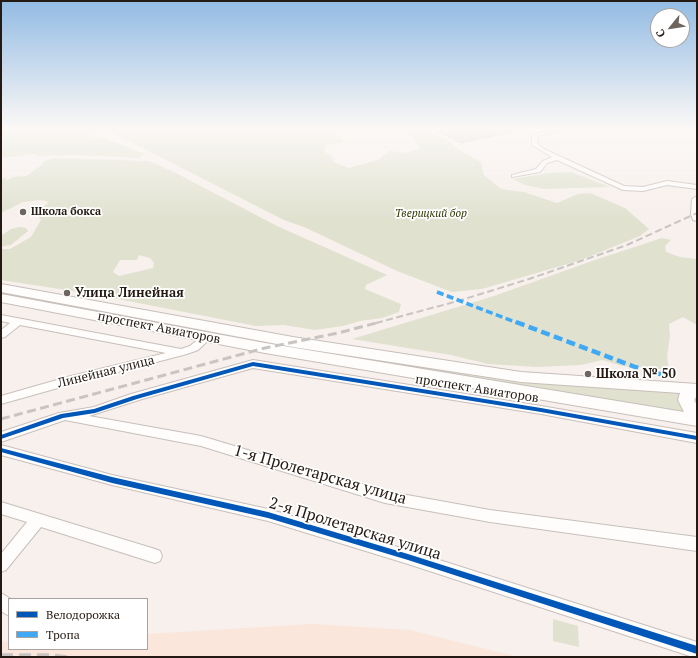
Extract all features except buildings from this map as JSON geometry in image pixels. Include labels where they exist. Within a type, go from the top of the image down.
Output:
[{"type":"main road","points":[[697,199],[697,218]]},
{"type":"main road","name":"проспект Авиаторов","points":[[1,288],[285,340],[521,377],[697,390]]},
{"type":"main road","name":"проспект Авиаторов","points":[[1,298],[436,378],[697,420]]},
{"type":"main road","points":[[697,390],[688,394],[686,400],[688,406],[697,415]]},
{"type":"street","points":[[514,176],[538,171],[545,162],[554,159]]},
{"type":"street","points":[[562,159],[623,188],[643,189],[667,183],[697,187]]},
{"type":"street","name":"проспект Авиаторов","points":[[1,318],[183,352]]},
{"type":"street","points":[[1,335],[18,321]]},
{"type":"street","name":"Линейная улица","points":[[1,400],[71,380],[183,352],[194,348],[207,337]]},
{"type":"street","name":"проспект Авиаторов","points":[[63,416],[94,411],[135,397],[253,364],[534,409],[697,438]]},
{"type":"street","points":[[1,437],[63,416]]},
{"type":"street","name":"1-я Пролетарская улица","points":[[63,416],[201,441],[384,497],[490,516],[697,544]]},
{"type":"street","name":"2-я Пролетарская улица","points":[[1,450],[112,480],[268,516],[408,557],[697,650]]},
{"type":"street","points":[[1,508],[155,556]]},
{"type":"street","points":[[1,565],[38,520]]},
{"type":"shaded area","points":[[312,624],[410,630],[519,657],[1,657],[1,642],[8,641],[8,650],[148,650],[148,634]]},
{"type":"green space","points":[[52,159],[149,161],[174,172],[277,226],[387,275],[366,285],[365,289],[401,304],[399,312],[382,318],[315,330],[284,325],[256,326],[92,294],[1,280],[1,249],[10,249],[31,237],[41,220],[36,213],[49,202],[41,200],[23,202],[1,213],[1,179],[7,177],[5,181],[13,177],[26,176],[42,165],[44,161]],"holes":[[[139,255],[150,258],[154,263],[153,268],[119,276],[113,272],[120,260],[137,260]]]},
{"type":"green space","name":"Тверицкий бор","points":[[163,159],[333,159],[334,162],[349,168],[380,159],[475,159],[481,162],[484,175],[501,189],[524,192],[557,203],[578,194],[590,193],[625,208],[649,229],[640,236],[581,260],[482,289],[452,292],[397,271],[304,227],[284,220]]},
{"type":"green space","points":[[571,172],[610,187],[544,189],[525,185],[513,179],[549,173]]},
{"type":"green space","points":[[19,227],[26,228],[28,231],[11,245],[1,247],[1,236],[11,229]]},
{"type":"green space","points":[[662,238],[671,240],[665,246],[666,252],[680,257],[697,259],[697,325],[683,317],[669,324],[670,336],[667,357],[669,370],[622,366],[602,360],[581,365],[537,367],[488,364],[451,355],[352,339],[494,296]]},
{"type":"green space","points":[[287,345],[514,382],[685,392],[692,415],[278,348]]},
{"type":"green space","points":[[553,619],[578,626],[579,647],[553,641]]},
{"type":"railway","points":[[376,323],[458,301],[529,279],[627,245],[697,213]]},
{"type":"railway","points":[[1,419],[265,348],[338,333],[380,322]]},
{"type":"railway","points":[[1,655],[50,655],[67,657]]},
{"type":"marked path","points":[[437,292],[635,367],[667,376]]},
{"type":"cycle path","points":[[1,437],[63,416],[95,411],[135,397],[253,364],[541,410],[697,438]]},
{"type":"cycle path","points":[[1,450],[112,480],[268,515],[408,557],[697,650]]},
{"type":"place","name":"Школа бокса","points":[[23,212]]},
{"type":"place","name":"Улица Линейная","points":[[67,293]]},
{"type":"place","name":"Школа № 50","points":[[588,374]]}]
